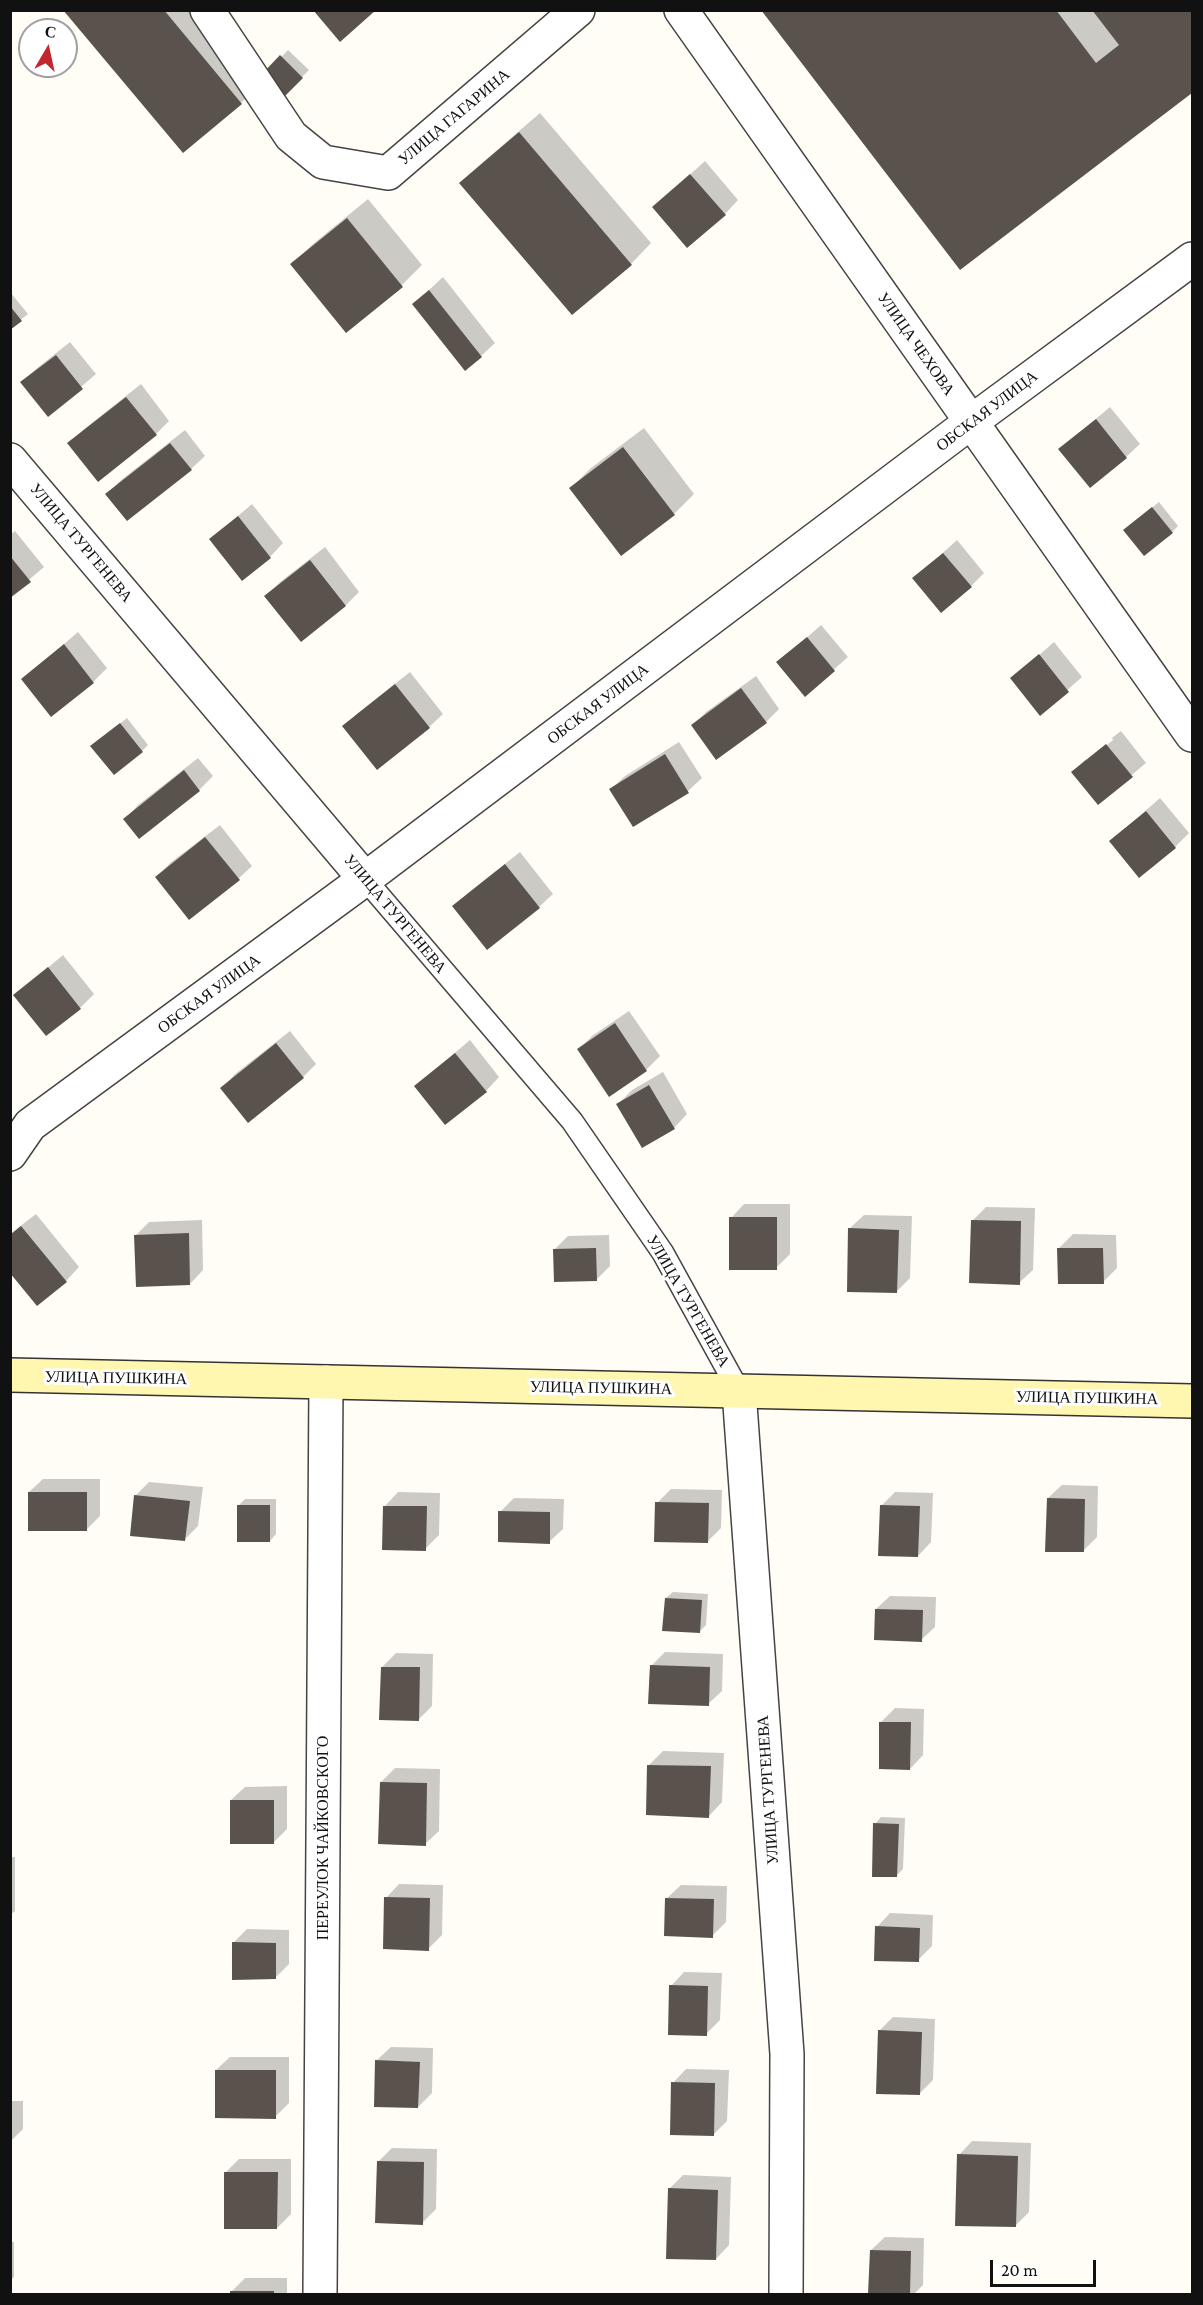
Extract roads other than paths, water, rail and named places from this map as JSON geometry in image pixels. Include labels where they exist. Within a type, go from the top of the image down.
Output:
[{"type":"street","name":"УЛИЦА ГАГАРИНА","points":[[207,10],[291,136],[324,162],[388,173],[578,10]]},
{"type":"street","name":"УЛИЦА ЧЕХОВА","points":[[681,10],[1192,735]]},
{"type":"street","name":"ОБСКАЯ УЛИЦА","points":[[10,1154],[30,1125],[365,879],[971,422],[1192,259]]},
{"type":"street","name":"УЛИЦА ТУРГЕНЕВА","points":[[10,460],[365,879]]},
{"type":"street","name":"УЛИЦА ПУШКИНА","points":[[10,1375],[1192,1401]]},
{"type":"street","name":"ПЕРЕУЛОК ЧАЙКОВСКОГО","points":[[320,2295],[326,1382]]},
{"type":"street","name":"УЛИЦА ТУРГЕНЕВА","points":[[739,1391],[787,2054],[786,2295]]},
{"type":"lane","name":"УЛИЦА ТУРГЕНЕВА","points":[[365,879],[572,1122],[663,1253],[739,1391]]}]
